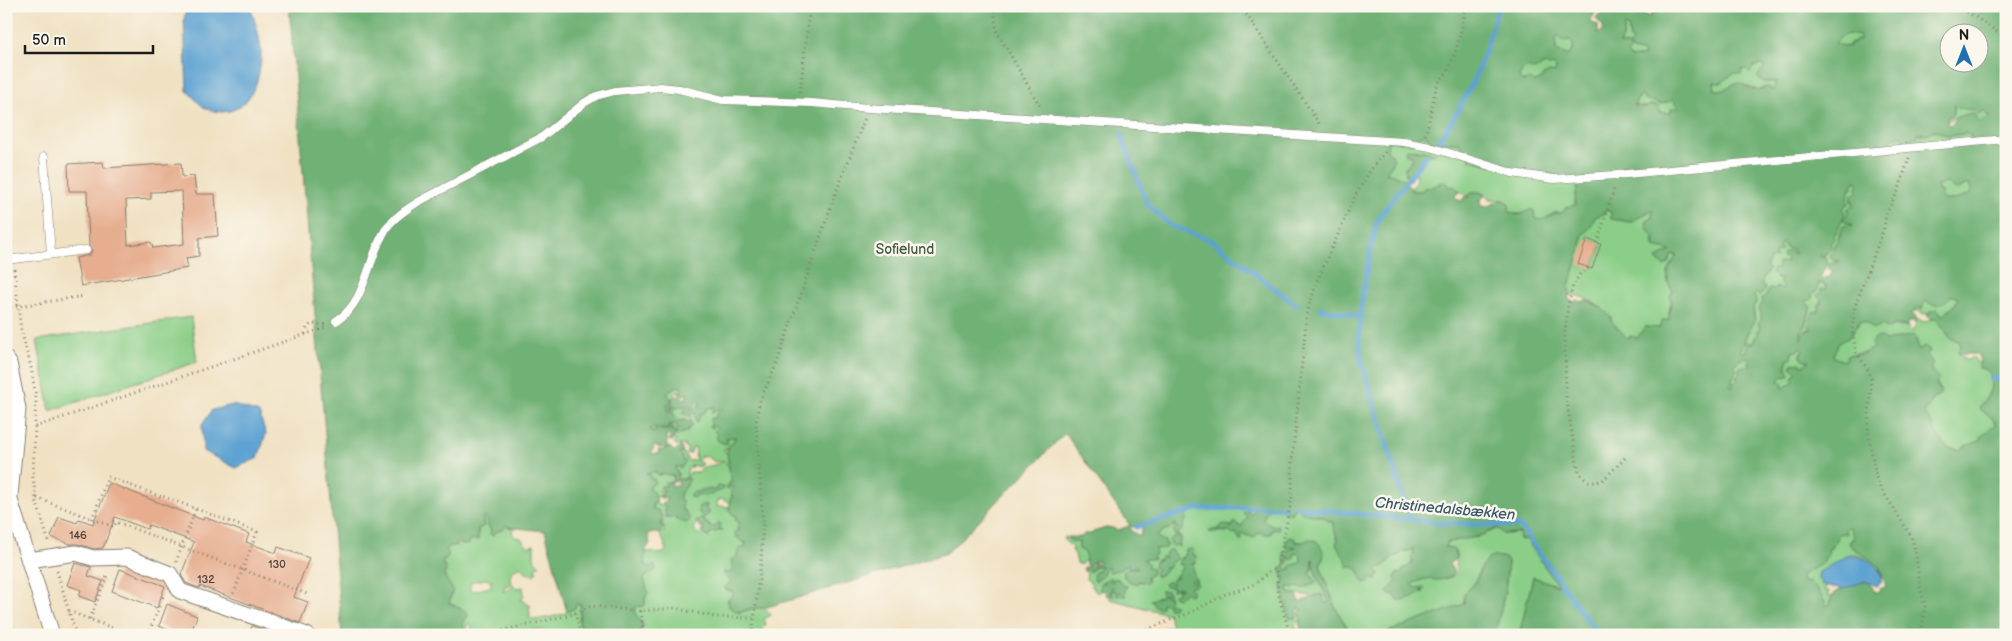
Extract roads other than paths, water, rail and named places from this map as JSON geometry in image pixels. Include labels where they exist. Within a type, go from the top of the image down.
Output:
[{"type":"street","points":[[6,359],[9,363],[18,409],[17,432],[8,492],[52,635]]},
{"type":"street","points":[[29,560],[76,553],[93,558],[127,557],[170,574],[180,591],[307,635]]},
{"type":"lane","points":[[336,321],[347,314],[352,307],[385,232],[399,214],[418,202],[542,137],[574,109],[596,96],[615,91],[661,87],[679,89],[723,100],[799,102],[1388,141],[1421,145],[1498,170],[1554,179],[1616,176],[2006,139]]},
{"type":"lane","points":[[44,156],[51,254]]},
{"type":"lane","points":[[6,260],[86,250]]},
{"type":"water","points":[[187,6],[249,6],[260,40],[261,63],[255,87],[249,97],[232,110],[221,112],[204,108],[187,91],[184,19]]},
{"type":"water","points":[[233,405],[259,413],[266,434],[258,458],[236,468],[203,451],[202,425],[212,410]]},
{"type":"water","points":[[1847,556],[1859,557],[1871,562],[1879,571],[1881,583],[1877,586],[1865,581],[1844,589],[1822,585],[1818,578],[1819,572]]},
{"type":"waterway","points":[[1438,141],[1468,93],[1488,43],[1498,6]]},
{"type":"waterway","points":[[1121,134],[1147,204],[1171,226],[1211,240],[1296,305]]},
{"type":"waterway","points":[[1410,520],[1361,360],[1360,326],[1363,292],[1376,224],[1380,216],[1426,156]]},
{"type":"waterway","points":[[1321,309],[1359,316]]},
{"type":"waterway","points":[[1990,378],[2006,380]]},
{"type":"waterway","name":"Christinedalsbækken","points":[[1136,527],[1197,509],[1285,507]]},
{"type":"waterway","name":"Christinedalsbækken","points":[[1296,507],[1441,523],[1520,526],[1598,635]]},
{"type":"park label","name":"Sofielund","points":[[905,249]]}]
